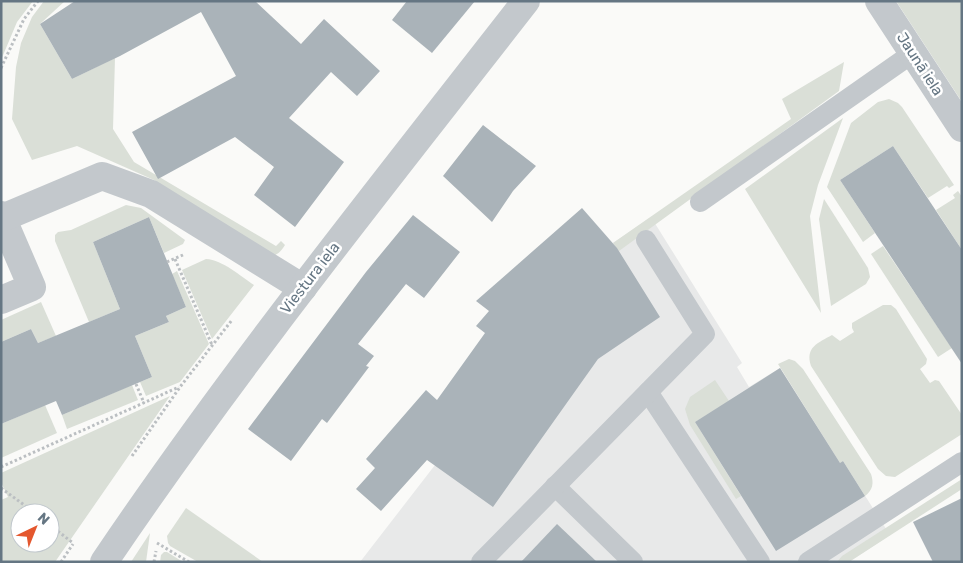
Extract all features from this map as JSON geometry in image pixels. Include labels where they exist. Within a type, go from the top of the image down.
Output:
[{"type":"street","name":"Viestura iela","points":[[104,562],[166,470],[303,288],[526,1]]},
{"type":"street","name":"Jaunā iela","points":[[879,1],[962,128]]},
{"type":"street","points":[[1,300],[32,287],[2,216],[102,176],[151,194],[303,288]]},
{"type":"lane","points":[[700,202],[913,53]]},
{"type":"lane","points":[[481,562],[705,334],[646,240]]},
{"type":"lane","points":[[648,392],[760,562]]},
{"type":"lane","points":[[808,562],[962,462]]},
{"type":"lane","points":[[555,486],[632,562]]},
{"type":"path","points":[[1,68],[24,19],[38,1]]},
{"type":"path","points":[[175,259],[212,345]]},
{"type":"path","points":[[136,384],[144,403]]},
{"type":"path","points":[[1,467],[180,387]]},
{"type":"path","points":[[1,488],[21,503]]},
{"type":"path","points":[[60,532],[74,543]]},
{"type":"path","points":[[157,543],[189,562]]},
{"type":"shaded area","points":[[1,1],[33,1],[17,22],[1,60]]},
{"type":"shaded area","points":[[44,1],[65,1],[40,24],[72,79],[115,58],[113,129],[134,162],[276,246],[281,241],[285,245],[279,253],[269,256],[154,180],[77,146],[32,160],[12,119],[16,67],[21,43],[32,17]]},
{"type":"shaded area","points":[[896,1],[962,1],[962,102]]},
{"type":"shaded area","points":[[844,62],[839,91],[619,251],[613,243],[791,119],[782,99]]},
{"type":"shaded area","points":[[889,99],[902,107],[954,185],[949,188],[947,186],[928,198],[893,146],[840,180],[875,233],[863,242],[827,187],[851,123],[878,102]]},
{"type":"shaded area","points":[[843,118],[818,185],[810,216],[821,313],[745,189]]},
{"type":"shaded area","points":[[958,191],[962,197],[962,250],[936,210],[955,198],[953,195]]},
{"type":"shaded area","points":[[824,199],[868,268],[870,277],[866,284],[831,306],[819,219]]},
{"type":"shaded area","points":[[126,205],[141,208],[185,240],[183,244],[164,253],[149,217],[93,242],[120,309],[89,322],[55,241],[55,235],[58,232],[71,230]]},
{"type":"shaded area","points":[[651,217],[742,363],[737,367],[749,387],[780,368],[840,462],[843,461],[890,535],[849,562],[360,562],[435,465],[617,249],[613,243]]},
{"type":"shaded area","points":[[883,246],[952,348],[938,357],[871,254]]},
{"type":"shaded area","points":[[206,259],[225,265],[254,285],[212,339],[182,270]]},
{"type":"shaded area","points":[[177,271],[209,344],[180,382],[146,396],[140,382],[152,377],[135,336],[169,322],[166,316],[186,307],[172,274]]},
{"type":"shaded area","points":[[41,302],[56,336],[38,343],[31,329],[1,342],[1,320]]},
{"type":"shaded area","points":[[883,305],[891,305],[896,309],[927,359],[926,364],[920,369],[930,383],[935,380],[939,381],[962,415],[962,434],[895,477],[886,476],[878,469],[811,366],[810,360],[811,350],[814,346],[832,335],[840,341],[854,332],[852,323]]},
{"type":"shaded area","points":[[789,359],[795,361],[803,369],[871,474],[872,486],[865,496],[843,461],[840,463],[778,364]]},
{"type":"shaded area","points":[[715,380],[729,401],[695,422],[741,496],[736,499],[690,425],[685,409],[690,397]]},
{"type":"shaded area","points":[[132,385],[138,400],[67,429],[62,415]]},
{"type":"shaded area","points":[[170,396],[55,562],[1,562],[1,500],[8,497],[1,482],[1,473]]},
{"type":"shaded area","points":[[45,405],[57,433],[1,458],[1,424]]},
{"type":"shaded area","points":[[962,479],[962,489],[849,562],[837,562],[842,556]]},
{"type":"shaded area","points":[[186,508],[263,562],[198,562],[170,546],[167,536]]},
{"type":"shaded area","points":[[150,533],[146,562],[131,562]]},
{"type":"shaded area","points":[[164,552],[183,562],[160,562],[161,555]]},
{"type":"building","points":[[75,1],[255,1],[301,44],[324,19],[380,71],[357,96],[331,72],[289,118],[344,162],[295,227],[254,195],[274,167],[235,137],[158,179],[132,132],[236,76],[201,12],[120,56],[72,79],[40,24]]},
{"type":"building","points":[[407,1],[475,1],[432,53],[392,20]]},
{"type":"building","points":[[483,125],[536,166],[513,191],[492,222],[443,176]]},
{"type":"building","points":[[893,146],[962,250],[962,364],[840,180]]},
{"type":"building","points":[[582,208],[617,248],[660,317],[598,359],[493,507],[427,460],[381,511],[356,489],[375,468],[366,459],[426,390],[437,400],[485,333],[476,326],[489,311],[476,301]]},
{"type":"building","points":[[413,215],[460,252],[424,298],[406,284],[358,344],[374,356],[366,366],[369,367],[327,423],[322,419],[291,461],[248,429],[366,272]]},
{"type":"building","points":[[149,217],[186,307],[166,316],[169,322],[135,336],[152,377],[62,415],[56,401],[1,424],[1,342],[31,329],[38,343],[120,309],[93,242]]},
{"type":"building","points":[[780,368],[840,463],[843,461],[865,496],[776,551],[695,422]]},
{"type":"building","points":[[962,498],[962,562],[933,562],[913,522]]},
{"type":"building","points":[[557,524],[597,562],[521,562]]}]
